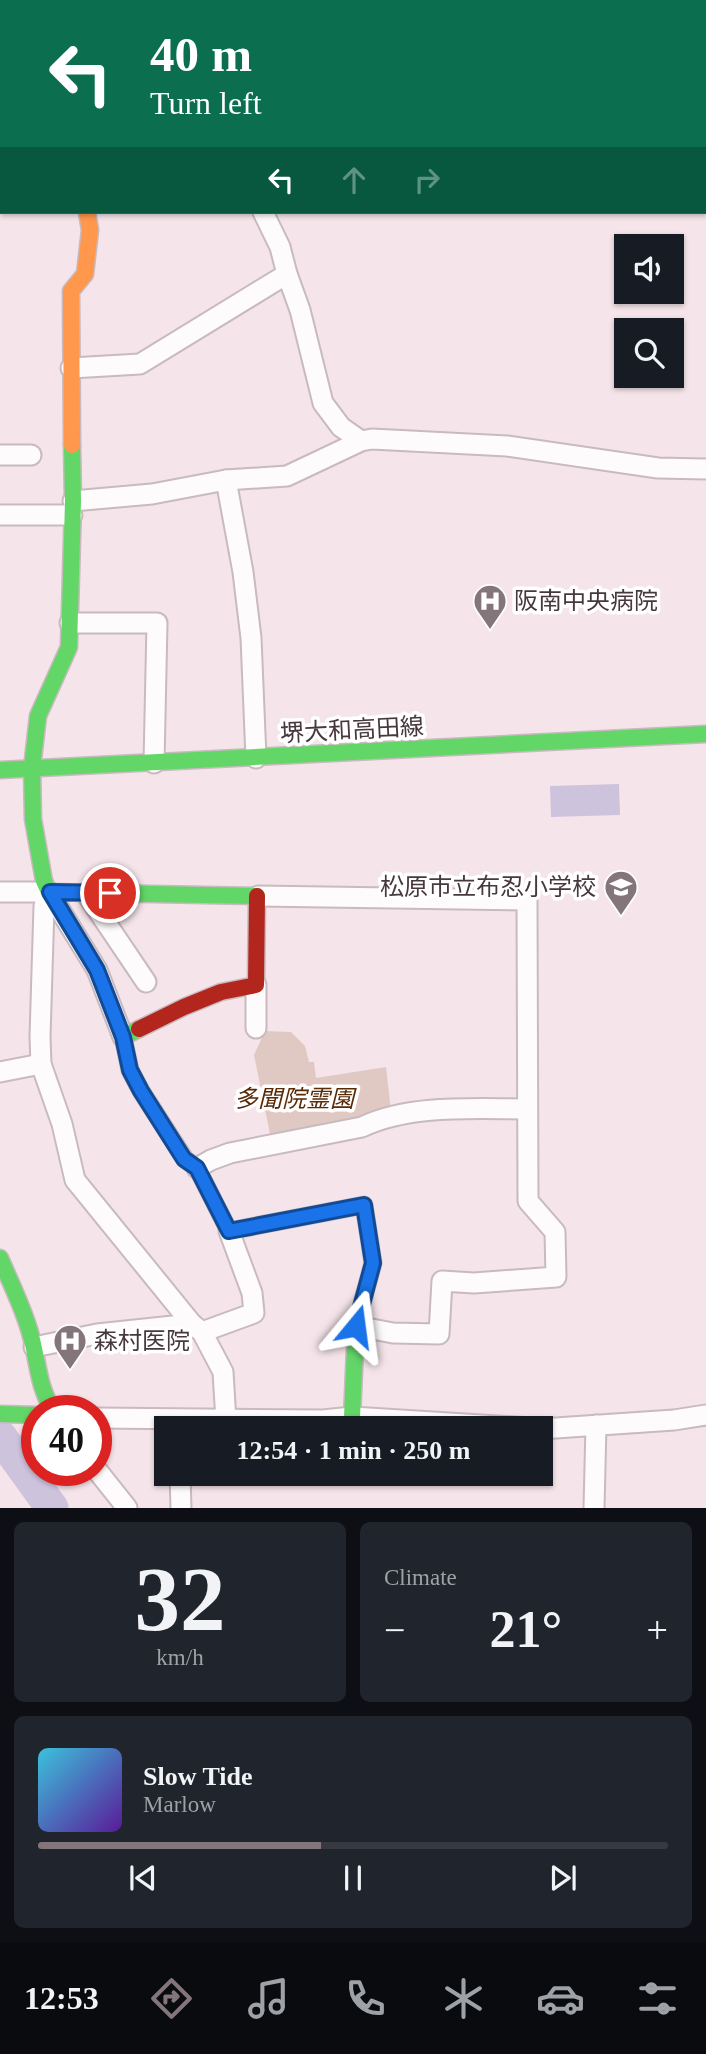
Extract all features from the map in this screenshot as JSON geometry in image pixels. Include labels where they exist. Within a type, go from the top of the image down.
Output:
[{"type":"street","points":[[34,1348],[97,1334],[197,1328],[254,1313],[252,1293],[229,1231],[197,1168],[184,1159],[141,1091],[130,1070],[123,1037],[97,970],[44,881],[33,819],[32,768],[38,716],[69,648],[73,508],[71,291],[85,274],[90,230],[87,214]]},
{"type":"street","points":[[264,214],[280,247],[300,310],[323,403],[341,427],[361,441]]},
{"type":"street","points":[[71,368],[140,364],[287,274]]},
{"type":"street","points":[[0,515],[73,508],[226,481],[286,477],[361,441],[372,439],[507,446],[658,468],[706,469]]},
{"type":"street","points":[[0,455],[31,455]]},
{"type":"street","points":[[226,481],[243,572],[251,638],[256,758]]},
{"type":"street","points":[[70,623],[157,623],[154,763]]},
{"type":"street","name":"堺大和高田線","points":[[0,770],[706,734]]},
{"type":"street","points":[[0,892],[527,900],[528,1202],[555,1232],[556,1277],[474,1283],[442,1281],[439,1334],[393,1334],[356,1326]]},
{"type":"street","points":[[50,892],[44,906],[41,1064],[62,1124],[75,1180],[197,1328],[223,1371],[226,1416]]},
{"type":"street","points":[[86,893],[146,982]]},
{"type":"street","points":[[256,1028],[258,896]]},
{"type":"street","points":[[123,1037],[221,992],[256,985]]},
{"type":"street","points":[[0,1072],[41,1064]]},
{"type":"street","points":[[197,1168],[230,1153],[362,1127],[394,1117],[443,1109],[527,1109]]},
{"type":"street","points":[[229,1231],[364,1205],[373,1263],[356,1326],[352,1416]]},
{"type":"street","points":[[0,1258],[31,1334],[44,1395]]},
{"type":"street","points":[[0,1414],[21,1415]]},
{"type":"street","points":[[553,1428],[674,1420],[706,1415]]},
{"type":"street","points":[[112,1419],[154,1422]]},
{"type":"street","points":[[594,1508],[596,1425]]},
{"type":"street","points":[[110,1486],[127,1508]]},
{"type":"street","points":[[180,1486],[181,1508]]},
{"type":"green space","name":"多聞院霊園","points":[[265,1031],[291,1032],[305,1046],[309,1062],[314,1062],[316,1078],[386,1067],[391,1111],[270,1134],[254,1055]]},
{"type":"shaded area","points":[[619,784],[620,815],[551,817],[550,786]]},
{"type":"waterway","points":[[0,1436],[52,1508]]},
{"type":"traffic: fast","points":[[72,445],[69,647],[38,716],[32,768],[33,819],[44,881],[49,892],[257,896]]},
{"type":"traffic: fast","points":[[0,770],[706,734]]},
{"type":"traffic: fast","points":[[139,1029],[123,1037],[130,1070],[185,1159],[197,1168],[229,1231],[364,1205],[373,1263],[356,1326],[352,1416]]},
{"type":"traffic: fast","points":[[0,1258],[25,1316],[46,1395]]},
{"type":"traffic: fast","points":[[0,1414],[21,1415]]},
{"type":"traffic: slow","points":[[72,445],[71,291],[85,274],[90,230],[87,214]]},
{"type":"traffic: jam","points":[[139,1029],[221,992],[256,985],[257,896]]},
{"type":"place","name":"阪南中央病院","points":[[490,631]]},
{"type":"place","name":"松原市立布忍小学校","points":[[621,917]]},
{"type":"place","name":"森村医院","points":[[70,1371]]},
{"type":"route","points":[[110,893],[50,892],[97,970],[123,1037],[130,1070],[141,1091],[184,1159],[197,1168],[229,1231],[364,1205],[373,1263],[356,1326]]}]
